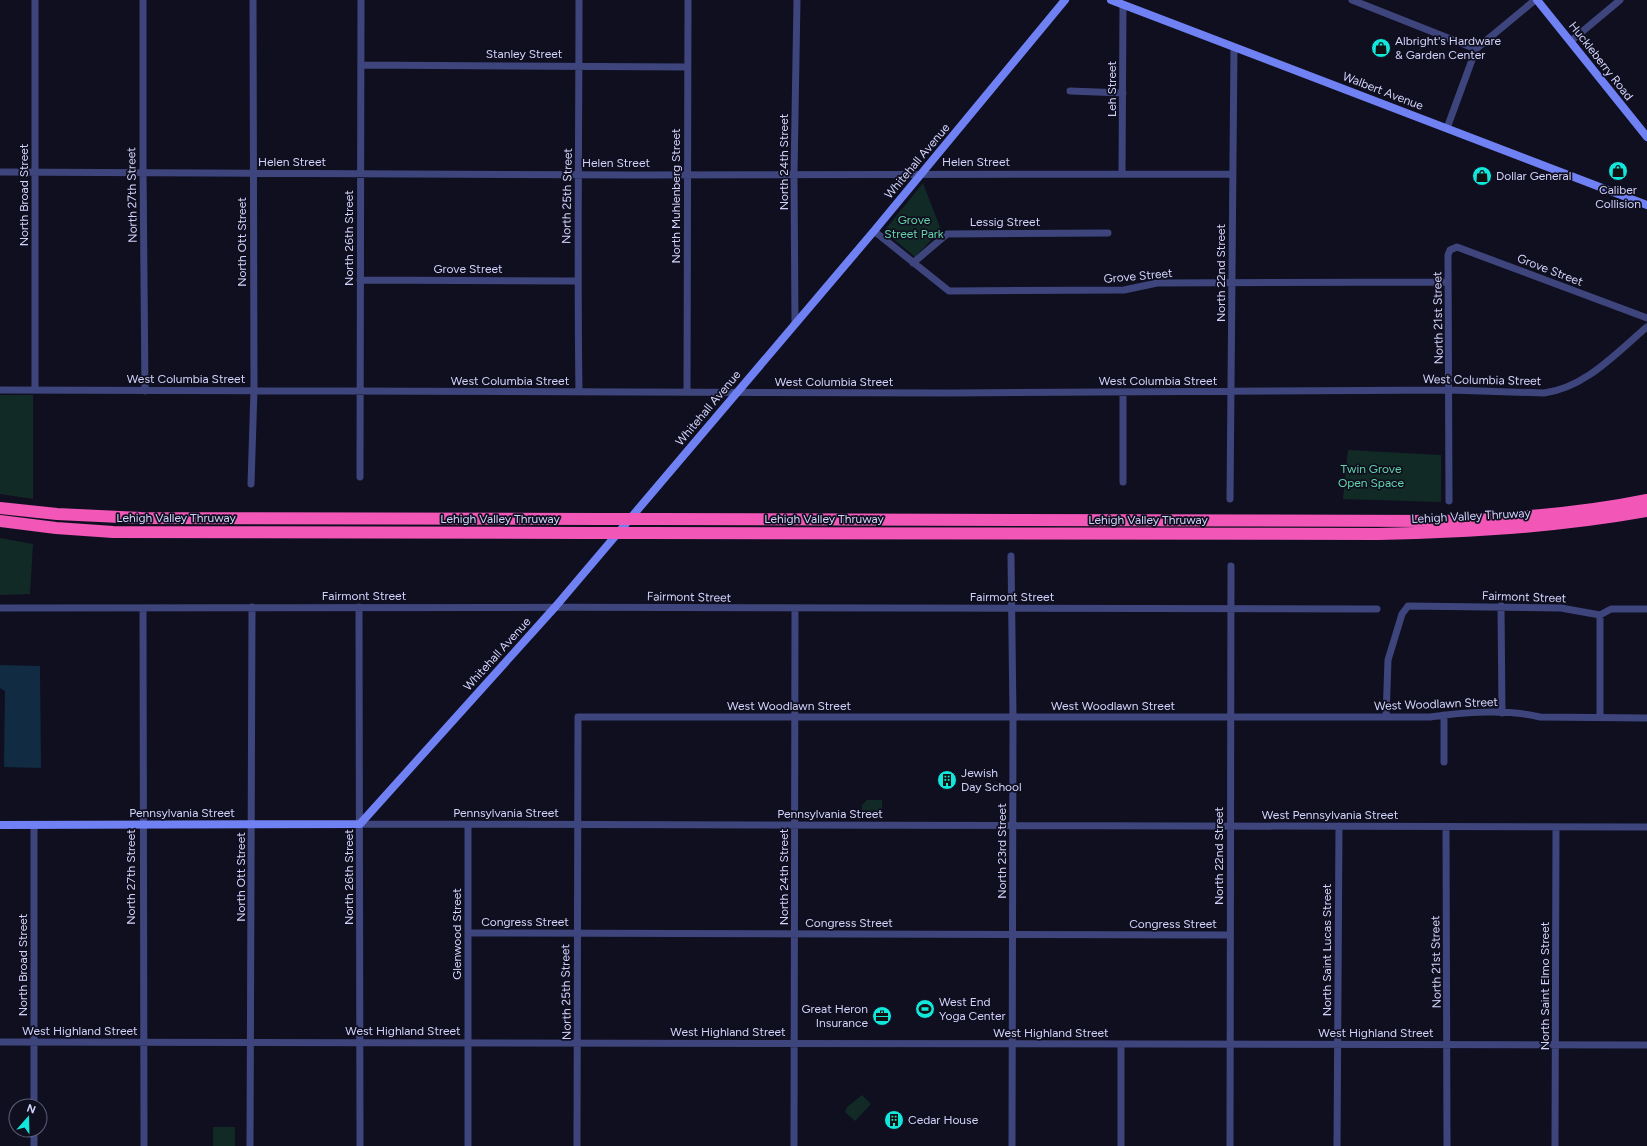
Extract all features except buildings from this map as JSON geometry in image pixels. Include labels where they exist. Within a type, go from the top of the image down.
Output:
[{"type":"highway","name":"Lehigh Valley Thruway","points":[[0,508],[57,514],[141,518],[1441,521],[1511,518],[1561,513],[1647,500]]},
{"type":"highway","name":"Lehigh Valley Thruway","points":[[0,521],[56,528],[113,532],[1407,534],[1520,528],[1583,521],[1647,511]]},
{"type":"street","name":"North Broad Street","points":[[35,0],[35,390]]},
{"type":"street","name":"North 27th Street","points":[[143,0],[145,391]]},
{"type":"street","name":"North Ott Street","points":[[251,484],[254,390],[252,173],[253,0]]},
{"type":"street","name":"North 26th Street","points":[[360,477],[361,0]]},
{"type":"street","name":"North 25th Street","points":[[579,0],[579,175],[577,281],[579,392]]},
{"type":"street","name":"North Muhlenberg Street","points":[[687,392],[688,0]]},
{"type":"street","name":"North 24th Street","points":[[795,324],[794,174],[797,0]]},
{"type":"street","name":"Whitehall Avenue","points":[[360,824],[556,606],[922,174],[1065,0]]},
{"type":"street","name":"Walbert Avenue","points":[[1111,0],[1647,205]]},
{"type":"street","points":[[1352,0],[1476,49]]},
{"type":"street","points":[[1447,128],[1476,49],[1536,0]]},
{"type":"street","name":"Huckleberry Road","points":[[1536,0],[1571,41],[1601,81],[1647,137]]},
{"type":"street","points":[[1571,41],[1620,0]]},
{"type":"street","name":"Leh Street","points":[[1122,173],[1123,5]]},
{"type":"street","name":"North 22nd Street","points":[[1230,499],[1234,47]]},
{"type":"street","name":"Stanley Street","points":[[361,65],[579,65],[687,67]]},
{"type":"street","points":[[1070,91],[1123,93]]},
{"type":"street","name":"Helen Street","points":[[0,172],[579,175],[1232,174]]},
{"type":"street","name":"Grove Street","points":[[874,231],[949,291],[1124,290],[1157,283],[1448,282]]},
{"type":"street","name":"Lessig Street","points":[[913,263],[947,234],[1108,234]]},
{"type":"street","name":"Grove Street","points":[[1448,255],[1450,250],[1457,247],[1647,318]]},
{"type":"street","name":"North 21st Street","points":[[1448,255],[1450,390],[1449,501]]},
{"type":"street","name":"Grove Street","points":[[360,280],[577,281]]},
{"type":"street","name":"West Columbia Street","points":[[0,390],[579,392],[1232,392],[1450,390],[1544,393],[1562,390],[1579,382],[1647,327]]},
{"type":"street","points":[[1123,392],[1123,482]]},
{"type":"street","name":"North 23rd Street","points":[[1011,556],[1014,935],[1012,1146]]},
{"type":"street","name":"North 22nd Street","points":[[1230,1146],[1231,566]]},
{"type":"street","name":"Fairmont Street","points":[[0,608],[556,606],[1377,609]]},
{"type":"street","name":"Fairmont Street","points":[[1386,717],[1388,660],[1402,614],[1406,608],[1410,606],[1501,606],[1561,608],[1600,615],[1611,609],[1647,610]]},
{"type":"street","points":[[1501,606],[1502,713]]},
{"type":"street","name":"North 26th Street","points":[[360,607],[360,1146]]},
{"type":"street","name":"North 27th Street","points":[[143,608],[142,1042],[144,1146]]},
{"type":"street","name":"North Ott Street","points":[[250,1146],[252,608]]},
{"type":"street","name":"North 24th Street","points":[[794,1146],[796,717],[795,608]]},
{"type":"street","points":[[1600,615],[1600,717]]},
{"type":"street","name":"West Woodlawn Street","points":[[578,717],[1430,717],[1444,715],[1525,713],[1540,717],[1647,718]]},
{"type":"street","points":[[1444,715],[1444,762]]},
{"type":"street","name":"North 25th Street","points":[[577,1146],[578,1043],[576,933],[578,717]]},
{"type":"street","name":"Pennsylvania Street","points":[[0,825],[360,824],[468,826],[1012,826]]},
{"type":"street","name":"North Broad Street","points":[[34,825],[34,1098]]},
{"type":"street","name":"Glenwood Street","points":[[468,826],[468,1146]]},
{"type":"street","name":"West Pennsylvania Street","points":[[1012,826],[1647,827]]},
{"type":"street","name":"North Saint Lucas Street","points":[[1337,1146],[1339,826]]},
{"type":"street","name":"North 21st Street","points":[[1446,827],[1447,1146]]},
{"type":"street","name":"North Saint Elmo Street","points":[[1555,1146],[1556,827]]},
{"type":"street","name":"Congress Street","points":[[468,933],[1230,935]]},
{"type":"street","name":"West Highland Street","points":[[0,1042],[251,1044],[360,1042],[794,1044],[1447,1044],[1647,1046]]},
{"type":"street","points":[[1121,1044],[1121,1146]]},
{"type":"green space","name":"Grove Street Park","points":[[923,183],[941,230],[915,257],[884,231]]},
{"type":"green space","points":[[0,395],[33,395],[33,499],[0,494]]},
{"type":"green space","name":"Twin Grove Open Space","points":[[1348,450],[1441,455],[1441,502],[1343,499]]},
{"type":"green space","points":[[0,538],[33,544],[30,594],[0,595]]},
{"type":"green space","points":[[867,800],[882,800],[882,814],[862,814],[862,805]]},
{"type":"green space","points":[[862,1095],[871,1104],[855,1121],[845,1112],[847,1107]]},
{"type":"green space","points":[[213,1127],[235,1127],[235,1146],[213,1146]]},
{"type":"water","points":[[0,665],[40,666],[41,768],[4,767],[5,691],[0,688]]},
{"type":"place","name":"Albright's Hardware & Garden Center","points":[[1381,48]]},
{"type":"place","name":"Caliber Collision","points":[[1618,171]]},
{"type":"place","name":"Dollar General","points":[[1482,176]]},
{"type":"place","name":"Jewish Day School","points":[[947,780]]},
{"type":"place","name":"West End Yoga Center","points":[[925,1009]]},
{"type":"place","name":"Great Heron Insurance","points":[[882,1016]]},
{"type":"place","name":"Cedar House","points":[[894,1120]]}]
